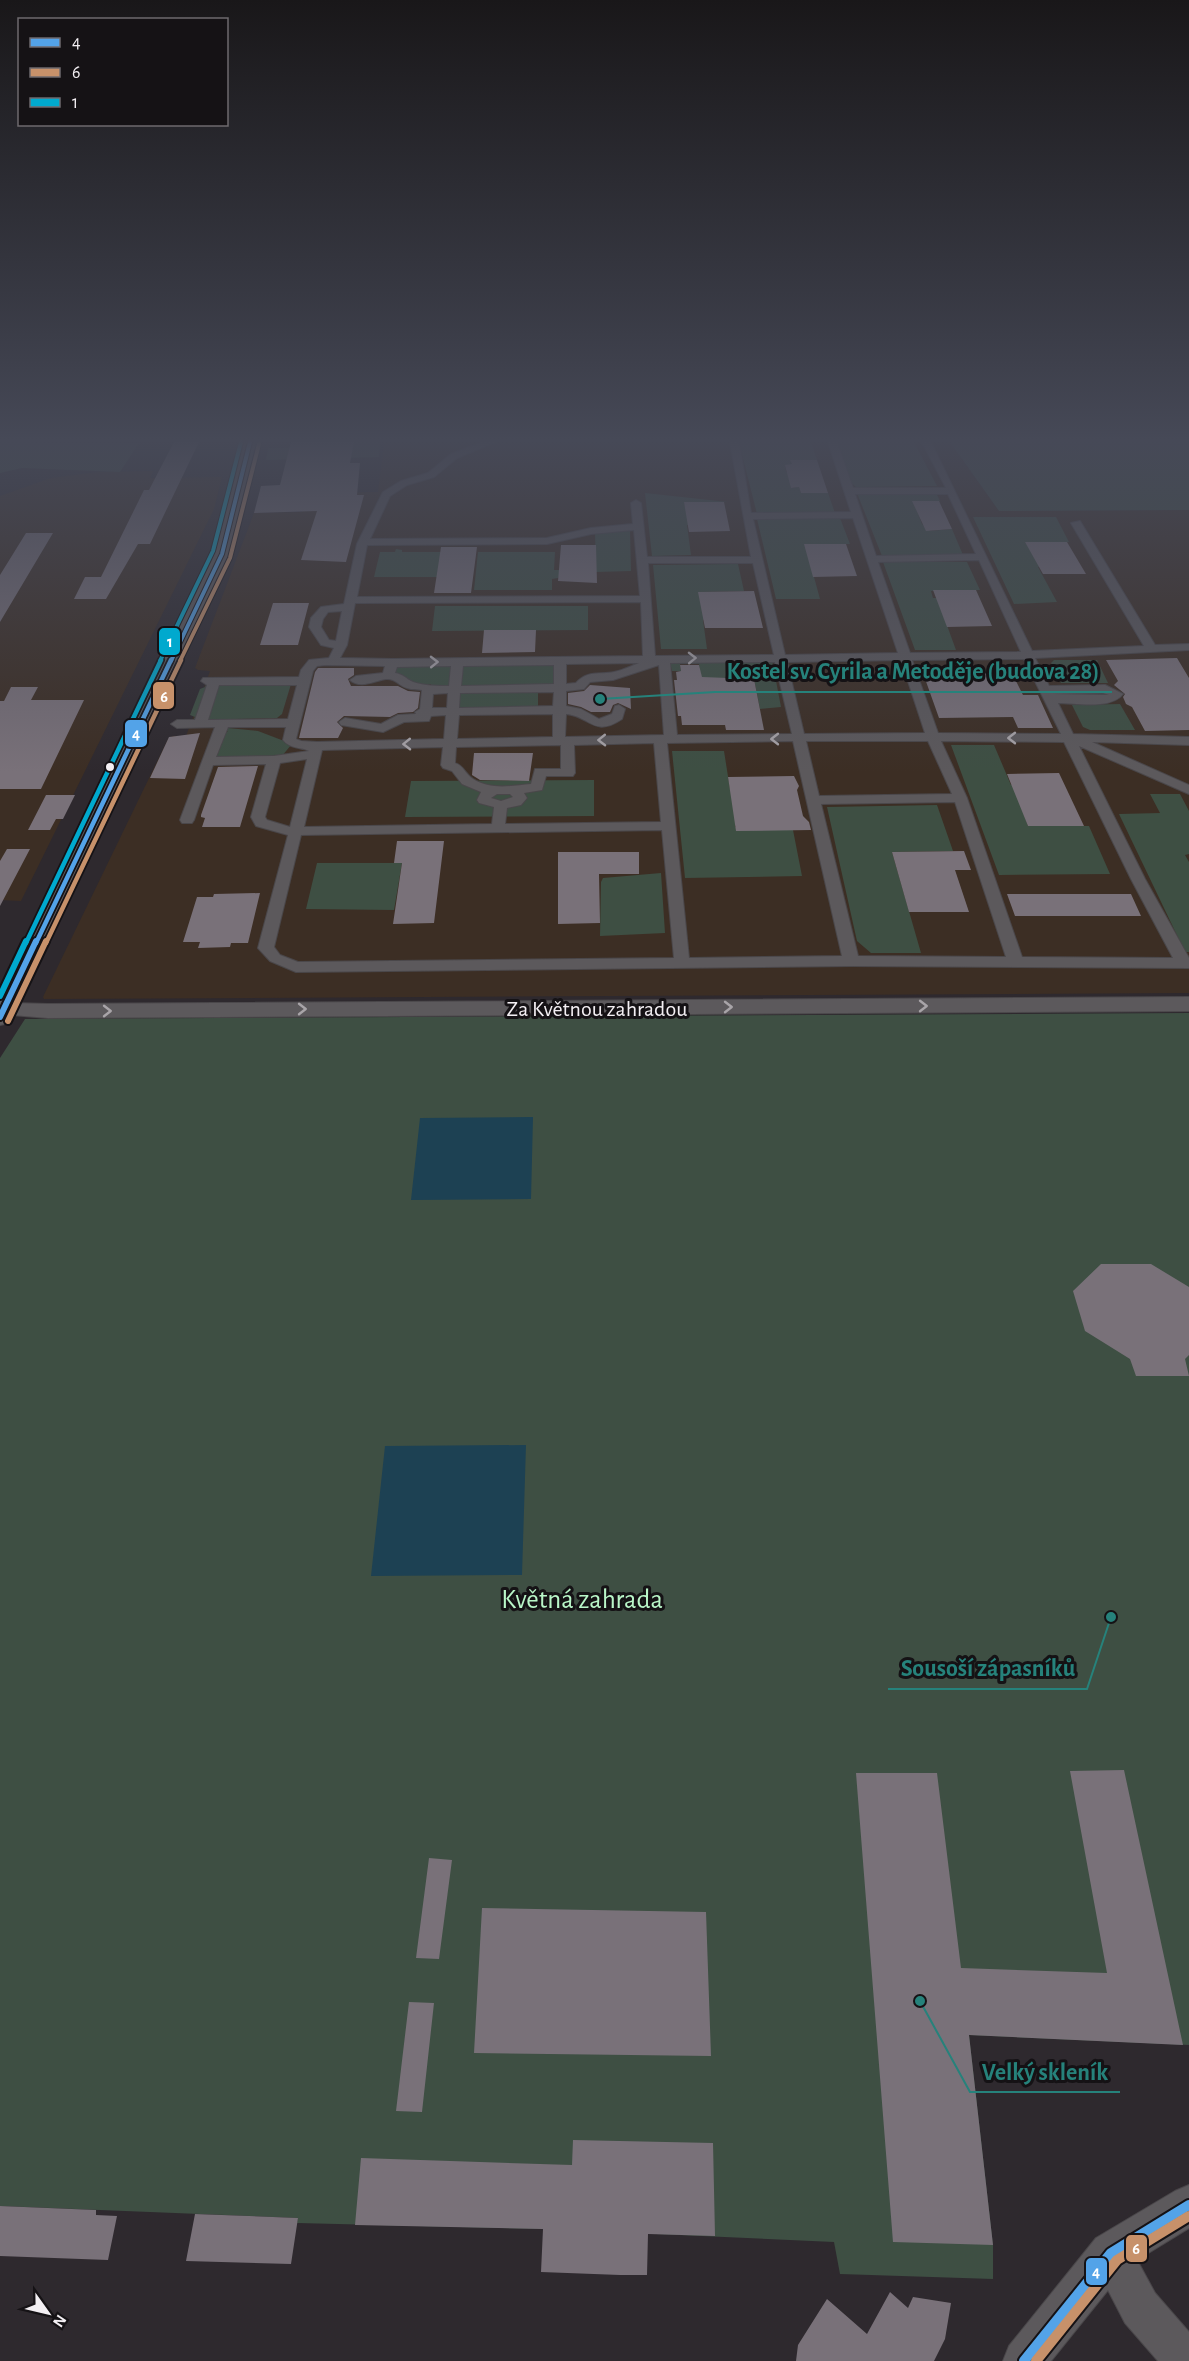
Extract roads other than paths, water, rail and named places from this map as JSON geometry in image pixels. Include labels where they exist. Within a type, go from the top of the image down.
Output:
[{"type":"street","points":[[2,1010],[222,552]]},
{"type":"street","points":[[333,662],[341,645],[362,552]]},
{"type":"street","points":[[641,552],[646,599],[648,659]]},
{"type":"street","points":[[756,552],[851,961]]},
{"type":"street","points":[[870,552],[933,738],[960,798],[1016,963]]},
{"type":"street","points":[[316,750],[266,948],[275,958],[296,968],[851,961],[1186,963],[1138,879],[980,552]]},
{"type":"street","points":[[1094,552],[1152,649]]},
{"type":"street","points":[[872,559],[982,557]]},
{"type":"street","points":[[642,560],[758,560]]},
{"type":"street","points":[[341,645],[325,643],[315,627],[317,618],[325,609],[349,604],[646,599]]},
{"type":"street","points":[[316,750],[289,740],[303,681],[307,670],[313,663],[333,662],[391,669],[457,661],[1028,655],[1189,647]]},
{"type":"street","points":[[391,669],[362,680],[368,685],[425,686],[428,690],[560,688],[580,686],[586,679],[596,676],[613,676],[664,659]]},
{"type":"street","points":[[664,659],[669,826],[682,963]]},
{"type":"street","points":[[457,661],[448,765],[457,768],[466,781],[491,791],[537,787],[540,772],[568,772],[560,710],[560,660]]},
{"type":"street","points":[[391,669],[409,685]]},
{"type":"street","points":[[200,724],[210,681],[303,681]]},
{"type":"street","points":[[351,722],[361,719],[425,718],[428,690]]},
{"type":"street","points":[[424,712],[560,710],[577,712],[585,719],[602,724],[618,716],[619,709]]},
{"type":"street","points":[[187,820],[223,723]]},
{"type":"street","points":[[177,724],[293,723]]},
{"type":"street","points":[[1071,737],[1189,790]]},
{"type":"street","points":[[208,761],[274,760],[316,750],[449,743],[666,739],[1071,737],[1189,741]]},
{"type":"street","points":[[274,760],[258,817],[261,823],[283,831],[669,826]]},
{"type":"street","points":[[491,791],[485,795],[484,800],[501,805],[516,802],[520,798],[519,793],[513,790]]},
{"type":"street","points":[[814,800],[960,798]]},
{"type":"street","points":[[498,828],[501,805]]},
{"type":"street","name":"Za Květnou zahradou","points":[[2,1010],[1189,1004]]},
{"type":"street","points":[[1024,2361],[1111,2253],[1189,2205]]},
{"type":"street","points":[[1111,2253],[1140,2308],[1182,2351]]},
{"type":"water","points":[[533,1117],[531,1199],[411,1200],[420,1118]]},
{"type":"water","points":[[526,1445],[522,1575],[371,1576],[385,1446]]},
{"type":"place","name":"Kostel sv. Cyrila a Metoděje (budova 28)","points":[[600,699]]},
{"type":"place","name":"Sousoší zápasníků","points":[[1111,1617]]},
{"type":"place","name":"Velký skleník","points":[[920,2001]]},
{"type":"park label","name":"Květná zahrada","points":[[582,1599]]}]
